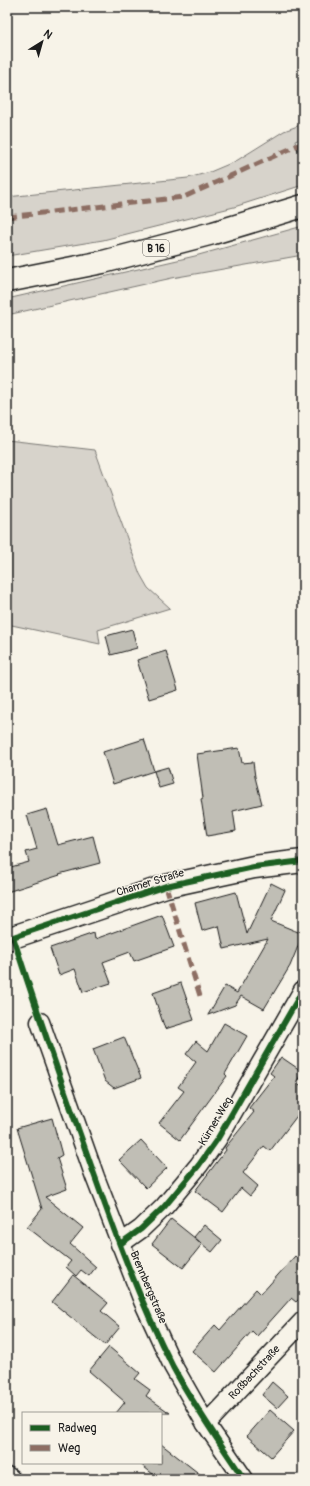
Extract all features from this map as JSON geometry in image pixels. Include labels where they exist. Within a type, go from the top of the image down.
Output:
[{"type":"main road","name":"B 16","points":[[7,281],[103,262],[213,233],[303,206]]},
{"type":"main road","name":"Chamer Straße","points":[[7,939],[166,886],[254,867],[303,861]]},
{"type":"street","name":"Kürner Weg","points":[[120,1244],[140,1229],[164,1207],[199,1165],[218,1138],[303,990]]},
{"type":"street","name":"Brennbergstraße","points":[[40,1022],[120,1244],[143,1302],[173,1366],[206,1424],[244,1479]]},
{"type":"street","name":"Roßbachstraße","points":[[206,1424],[303,1321]]},
{"type":"street","points":[[7,1476],[11,1479]]},
{"type":"shaded area","points":[[303,124],[303,138],[295,141],[298,151],[303,150],[303,185],[234,207],[103,240],[7,256],[7,197],[188,178],[210,172],[236,161],[284,131]]},
{"type":"shaded area","points":[[303,226],[303,255],[172,278],[7,315],[7,299],[195,256]]},
{"type":"shaded area","points":[[7,440],[95,450],[140,574],[148,588],[170,608],[98,630],[100,644],[7,624]]},
{"type":"building","points":[[132,629],[137,648],[111,655],[106,636]]},
{"type":"building","points":[[166,651],[178,690],[149,699],[137,660]]},
{"type":"building","points":[[144,739],[154,771],[113,784],[103,752]]},
{"type":"building","points":[[239,748],[242,763],[253,762],[262,804],[233,811],[236,831],[207,836],[201,799],[203,798],[197,754]]},
{"type":"building","points":[[168,767],[173,784],[159,788],[154,771]]},
{"type":"building","points":[[47,809],[58,845],[93,836],[100,863],[59,874],[60,875],[7,892],[7,868],[29,862],[26,852],[37,849],[27,815]]},
{"type":"building","points":[[271,883],[285,890],[271,921],[303,934],[290,966],[264,1009],[241,996],[235,1005],[208,1015],[225,986],[237,993],[268,939],[224,949],[219,926],[202,931],[195,903],[236,892],[247,934]]},
{"type":"building","points":[[162,915],[174,947],[134,961],[130,952],[103,962],[111,983],[83,992],[75,969],[59,975],[50,948],[94,933],[95,939]]},
{"type":"building","points":[[181,983],[194,1020],[165,1029],[153,993]]},
{"type":"building","points":[[224,1023],[247,1036],[225,1074],[227,1076],[180,1140],[159,1123],[184,1091],[178,1087],[196,1062],[186,1054],[196,1041],[208,1051]]},
{"type":"building","points":[[124,1037],[141,1078],[114,1088],[105,1081],[93,1049]]},
{"type":"building","points":[[281,1057],[303,1072],[296,1082],[303,1087],[303,1108],[270,1151],[264,1146],[243,1173],[258,1186],[250,1196],[241,1188],[223,1212],[195,1191],[226,1150],[225,1148],[254,1112],[249,1108],[274,1076],[270,1073]]},
{"type":"building","points":[[52,1118],[62,1155],[57,1158],[67,1189],[45,1197],[83,1228],[70,1244],[96,1267],[89,1276],[81,1270],[76,1276],[66,1267],[71,1261],[27,1227],[42,1209],[17,1128]]},
{"type":"building","points":[[141,1140],[167,1168],[146,1188],[119,1160]]},
{"type":"building","points":[[171,1219],[201,1243],[194,1237],[204,1225],[222,1240],[212,1252],[202,1244],[183,1268],[152,1244]]},
{"type":"building","points":[[295,1256],[303,1263],[303,1295],[296,1302],[291,1298],[257,1336],[252,1331],[216,1372],[192,1351],[215,1325],[220,1330],[256,1289],[261,1294]]},
{"type":"building","points":[[73,1275],[108,1303],[101,1311],[120,1327],[105,1345],[52,1302]]},
{"type":"building","points":[[109,1347],[140,1373],[135,1379],[150,1390],[146,1396],[170,1413],[117,1412],[125,1402],[89,1371]]},
{"type":"building","points":[[272,1382],[288,1396],[277,1408],[262,1395]]},
{"type":"building","points":[[270,1410],[294,1431],[271,1457],[247,1436]]},
{"type":"building","points":[[162,1445],[206,1479],[159,1479],[140,1464],[162,1464]]},
{"type":"marked path","points":[[7,217],[184,197],[303,143]]},
{"type":"marked path","points":[[166,886],[200,996]]},
{"type":"marked path","points":[[7,1476],[11,1479]]},
{"type":"cycle path","points":[[7,939],[166,886],[254,867],[303,861]]},
{"type":"cycle path","points":[[13,937],[78,1130],[117,1237],[149,1316],[173,1367],[189,1396],[244,1479]]},
{"type":"cycle path","points":[[120,1244],[141,1229],[164,1207],[199,1165],[218,1138],[303,990]]}]
